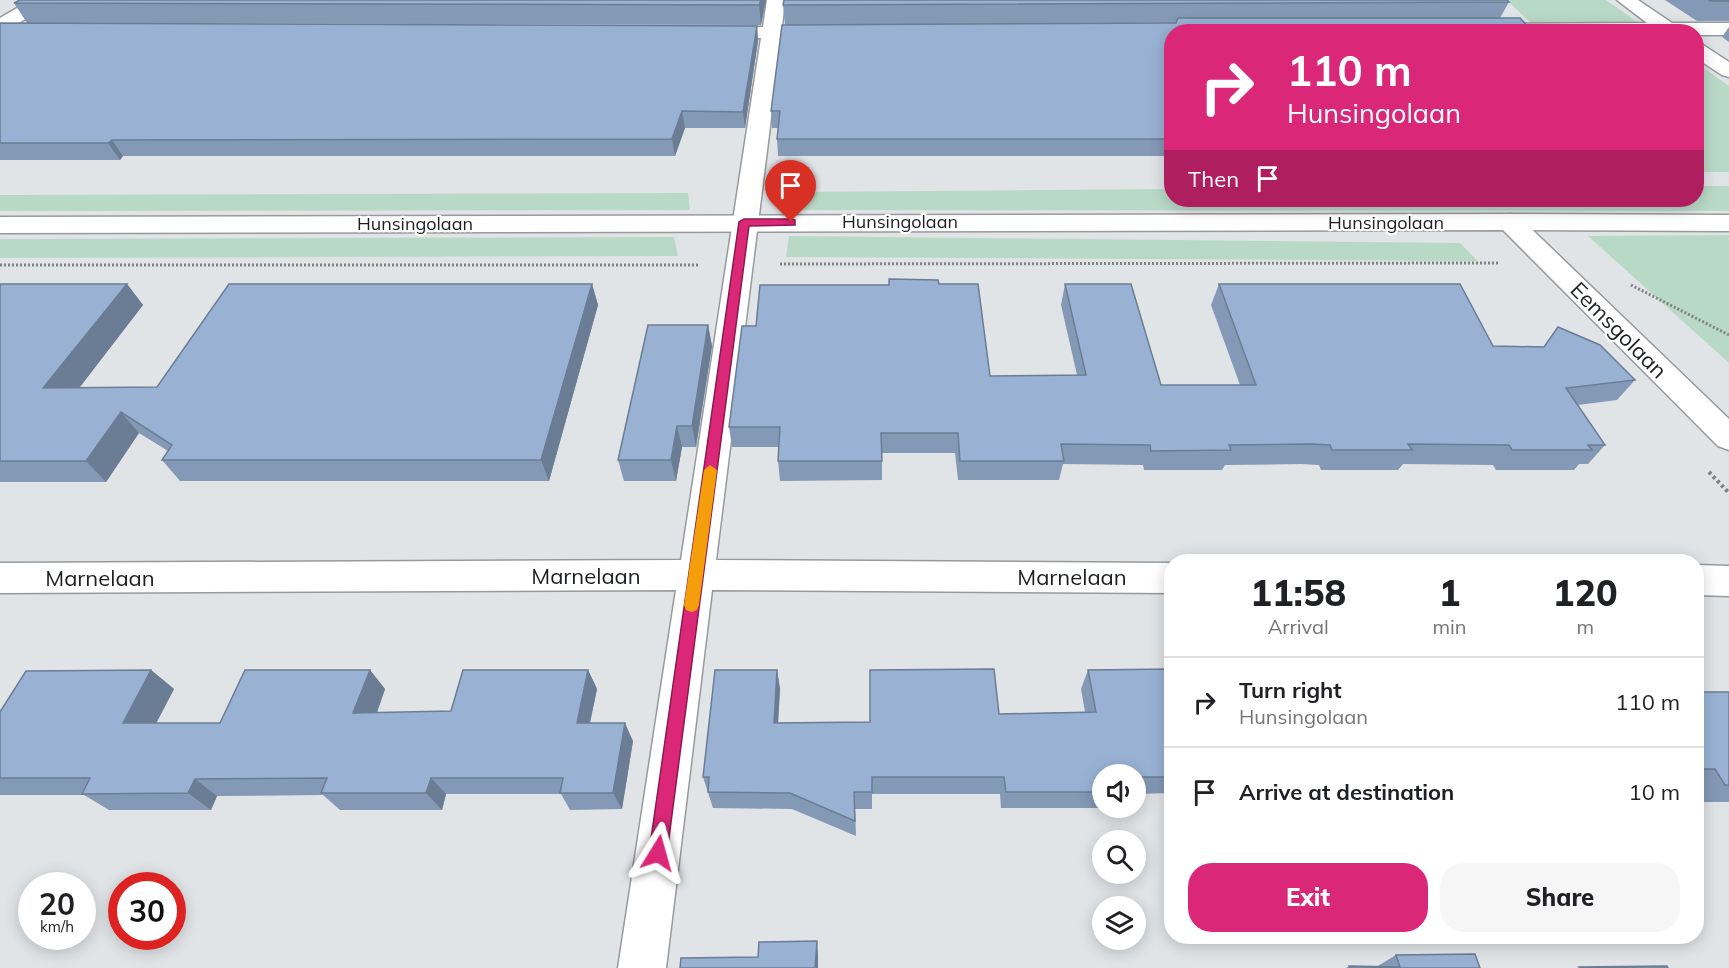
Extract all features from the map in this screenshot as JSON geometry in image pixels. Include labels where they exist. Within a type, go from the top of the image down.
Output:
[{"type":"street","points":[[0,26],[44,0]]},
{"type":"street","points":[[642,968],[776,0]]},
{"type":"street","points":[[1626,0],[1661,24]]},
{"type":"street","points":[[1704,29],[1729,29]]},
{"type":"street","points":[[0,31],[24,31]]},
{"type":"street","points":[[700,33],[843,32]]},
{"type":"street","points":[[1704,54],[1729,71]]},
{"type":"street","name":"Hunsingolaan","points":[[0,225],[744,222],[1729,223]]},
{"type":"street","name":"Eemsgolaan","points":[[1510,222],[1729,438]]},
{"type":"street","name":"Marnelaan","points":[[0,578],[696,575],[1164,578]]},
{"type":"street","points":[[1704,580],[1729,581]]},
{"type":"path","points":[[1627,282],[1729,335]]},
{"type":"green space","points":[[1507,0],[1606,0],[1640,24],[1532,24]]},
{"type":"green space","points":[[1704,68],[1729,86],[1729,172],[1704,172]]},
{"type":"green space","points":[[1704,186],[1729,186],[1729,211],[792,210],[793,192],[1164,189],[1164,207],[1704,207]]},
{"type":"green space","points":[[688,193],[690,210],[0,211],[0,195]]},
{"type":"green space","points":[[1729,235],[1729,363],[1588,236]]},
{"type":"green space","points":[[789,236],[1460,243],[1478,261],[786,257]]},
{"type":"green space","points":[[674,237],[678,256],[0,258],[0,239]]},
{"type":"building","points":[[20,0],[761,0],[759,5],[14,3]]},
{"type":"building","points":[[784,0],[1507,0],[1509,2],[783,5]]},
{"type":"building","points":[[1178,18],[1520,18],[1526,24],[1164,24],[1164,139],[777,139],[780,111],[771,111],[782,25],[1176,23]]},
{"type":"building","points":[[0,23],[757,26],[743,112],[682,111],[672,139],[112,140],[108,143],[0,143]]},
{"type":"building","points":[[889,279],[938,280],[939,284],[978,284],[990,376],[1086,375],[1065,284],[1131,284],[1161,385],[1256,385],[1219,284],[1460,284],[1493,346],[1544,347],[1558,327],[1600,345],[1635,380],[1566,388],[1605,445],[1588,445],[1592,450],[1512,450],[1509,445],[1408,444],[1412,450],[1332,450],[1330,445],[1312,444],[1229,445],[1231,450],[1151,451],[1150,445],[1061,444],[1064,461],[960,461],[958,433],[881,433],[882,461],[778,461],[780,427],[729,427],[742,326],[756,326],[760,285],[889,285]]},
{"type":"building","points":[[0,284],[127,284],[43,388],[157,387],[229,284],[592,284],[541,460],[162,460],[172,445],[121,412],[86,461],[0,461]]},
{"type":"building","points":[[648,325],[708,325],[692,426],[677,426],[671,460],[618,460]]},
{"type":"building","points":[[994,669],[999,714],[1096,712],[1088,670],[1164,669],[1164,777],[1146,777],[1146,764],[1092,764],[1092,792],[1006,792],[1004,777],[872,777],[872,792],[854,792],[855,821],[790,793],[708,792],[709,777],[703,777],[715,670],[777,670],[774,723],[870,722],[870,670]]},
{"type":"building","points":[[151,670],[123,723],[220,723],[245,670],[370,670],[353,713],[451,711],[463,670],[588,670],[577,723],[625,723],[613,793],[560,793],[563,778],[431,778],[426,793],[321,793],[327,778],[195,779],[188,793],[82,794],[90,778],[0,778],[0,712],[26,671]]},
{"type":"building","points":[[1704,692],[1729,692],[1729,785],[1725,785],[1715,769],[1704,769]]},
{"type":"building","points":[[817,941],[815,968],[680,968],[681,958],[758,957],[759,942]]},
{"type":"building","points":[[1475,954],[1480,968],[1350,968],[1349,966],[1400,967],[1396,955]]},
{"type":"building","points":[[1667,966],[1668,968],[1579,967]]},
{"type":"slow traffic","points":[[692,605],[710,470]]},
{"type":"route","points":[[658,853],[744,222],[791,222]]}]
